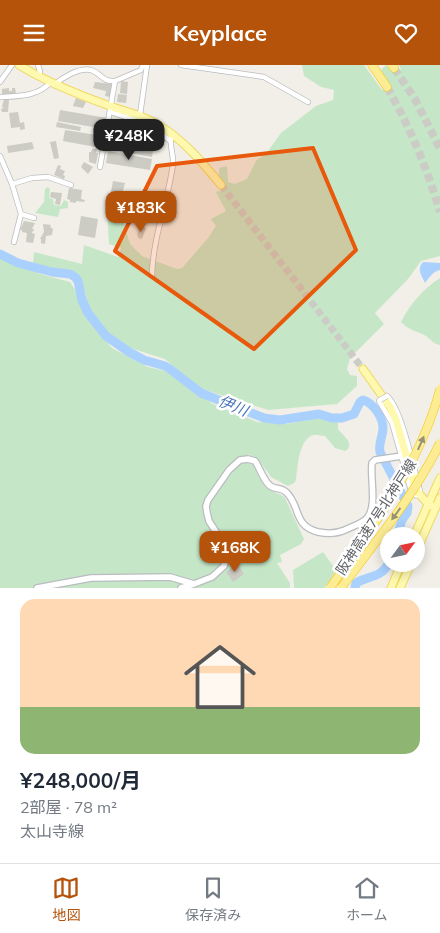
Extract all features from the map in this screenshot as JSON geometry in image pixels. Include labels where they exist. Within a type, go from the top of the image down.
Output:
[{"type":"highway","points":[[372,65],[387,87]]},
{"type":"highway","name":"阪神高速7号北神戸線","points":[[330,588],[394,492],[414,458],[440,389]]},
{"type":"highway","name":"阪神高速7号北神戸線","points":[[341,588],[401,508],[430,463],[440,443]]},
{"type":"main road","points":[[20,65],[52,84],[111,109],[140,115],[200,159],[221,185]]},
{"type":"main road","points":[[363,369],[390,407],[396,420],[416,491],[428,504],[436,508]]},
{"type":"main road","points":[[418,527],[440,477]]},
{"type":"main road","points":[[425,532],[440,498]]},
{"type":"main road","points":[[391,588],[397,573]]},
{"type":"main road","points":[[400,588],[407,573]]},
{"type":"street","points":[[0,82],[12,65]]},
{"type":"street","points":[[38,65],[39,77]]},
{"type":"street","points":[[0,97],[31,95],[68,75],[87,69],[92,70],[108,81],[115,81],[141,70],[143,65]]},
{"type":"street","points":[[140,115],[147,65]]},
{"type":"street","points":[[182,65],[264,77],[308,103]]},
{"type":"street","points":[[100,167],[115,81]]},
{"type":"street","points":[[111,109],[171,137],[173,162],[152,253],[152,275]]},
{"type":"street","points":[[0,156],[12,184],[21,214],[14,242]]},
{"type":"street","points":[[12,184],[32,178],[48,177],[71,185]]},
{"type":"street","points":[[21,214],[34,218]]},
{"type":"street","points":[[387,396],[396,410],[420,495],[414,495],[411,491],[402,456],[392,423],[380,401],[387,396]]},
{"type":"street","points":[[181,588],[212,577],[224,566],[226,558],[224,546],[209,521],[206,506],[212,492],[229,470],[240,460],[248,459],[255,461],[268,484],[273,488],[280,488],[286,491],[304,525],[314,531],[327,534],[338,532],[368,517],[371,510],[372,467],[375,460],[402,456]]},
{"type":"street","points":[[37,588],[90,578],[170,577],[194,583]]},
{"type":"street","points":[[71,588],[72,581]]},
{"type":"highlighted area","points":[[313,148],[356,250],[254,349],[115,251],[157,166]]},
{"type":"green space","points":[[302,65],[364,65],[382,90],[390,85],[381,70],[386,65],[395,74],[401,70],[399,65],[440,65],[440,256],[421,261],[408,279],[375,313],[384,324],[350,358],[347,369],[350,375],[357,376],[357,386],[337,404],[268,410],[199,388],[165,359],[130,348],[105,330],[86,304],[86,295],[78,274],[52,271],[33,264],[34,252],[82,264],[84,245],[118,257],[121,248],[109,244],[107,207],[114,200],[119,206],[130,244],[142,256],[177,269],[182,268],[216,226],[211,219],[226,211],[216,192],[226,189],[219,180],[219,168],[227,166],[228,182],[235,184],[247,179],[256,161],[268,151],[281,133],[316,106],[333,100],[334,90],[321,87],[304,76]]},
{"type":"green space","points":[[48,187],[50,189],[49,198],[53,199],[54,205],[61,206],[64,200],[68,202],[68,208],[60,209],[58,217],[35,213],[44,202],[45,189]]},
{"type":"green space","points":[[0,257],[40,274],[70,282],[90,322],[112,348],[148,367],[169,372],[213,404],[257,422],[287,424],[319,418],[338,421],[338,429],[348,440],[348,448],[345,451],[335,448],[325,436],[313,435],[308,438],[300,455],[296,480],[288,486],[271,477],[258,459],[248,454],[259,478],[265,486],[285,498],[304,539],[301,544],[280,555],[282,562],[277,563],[290,583],[290,588],[0,588]]},
{"type":"green space","points":[[440,278],[440,345],[408,328],[401,322],[408,309],[418,297]]},
{"type":"green space","points":[[323,552],[336,570],[326,586],[324,588],[294,588],[293,570]]},
{"type":"water","points":[[423,262],[440,263],[440,270],[433,273],[425,283],[420,270]]},
{"type":"building","points":[[121,81],[128,82],[127,94],[120,93]]},
{"type":"building","points":[[95,82],[112,84],[110,97],[105,96],[106,91],[93,88]]},
{"type":"building","points":[[9,88],[9,91],[12,91],[12,88],[15,88],[16,94],[2,95],[2,89]]},
{"type":"building","points":[[118,94],[127,95],[126,103],[117,102]]},
{"type":"building","points":[[76,98],[86,102],[83,108],[73,106]]},
{"type":"building","points":[[4,99],[9,99],[8,112],[2,112],[1,109],[4,108],[2,107]]},
{"type":"building","points":[[60,110],[107,118],[105,129],[58,121]]},
{"type":"building","points":[[18,112],[20,123],[24,122],[25,129],[20,130],[20,127],[11,128],[9,113]]},
{"type":"building","points":[[57,122],[81,127],[80,131],[56,127]]},
{"type":"building","points":[[65,130],[103,136],[101,148],[63,141]]},
{"type":"building","points":[[110,137],[154,145],[152,157],[108,149]]},
{"type":"building","points":[[56,141],[59,158],[54,159],[50,142]]},
{"type":"building","points":[[32,142],[34,149],[8,153],[7,146]]},
{"type":"building","points":[[92,149],[97,149],[96,164],[89,162],[89,152]]},
{"type":"building","points":[[108,151],[152,159],[150,170],[106,163]]},
{"type":"building","points":[[84,162],[93,167],[88,174],[81,167]]},
{"type":"building","points":[[58,165],[61,166],[60,169],[65,171],[64,179],[54,175]]},
{"type":"building","points":[[113,181],[125,183],[122,194],[111,192]]},
{"type":"building","points":[[69,188],[82,190],[81,199],[85,200],[84,202],[70,202],[67,199]]},
{"type":"building","points":[[51,192],[62,193],[60,205],[55,204],[56,199],[50,197]]},
{"type":"building","points":[[81,216],[98,219],[95,238],[78,235]]},
{"type":"building","points":[[24,221],[35,223],[32,229],[34,229],[32,233],[35,234],[33,243],[26,242],[27,233],[20,230]]},
{"type":"building","points":[[43,224],[51,225],[50,227],[53,229],[52,235],[46,236],[45,244],[41,243],[40,239],[44,232]]},
{"type":"building","points":[[140,227],[146,228],[142,239],[138,238],[137,235]]},
{"type":"building","points":[[238,564],[244,574],[233,582],[226,572]]},
{"type":"waterway","name":"伊川","points":[[0,254],[18,263],[52,272],[70,274],[75,277],[88,313],[106,336],[144,360],[165,366],[201,393],[264,418],[280,420],[319,414],[332,418],[342,418],[354,414],[363,400],[370,404],[374,407],[383,424],[380,452],[408,506],[407,513],[400,527]]},
{"type":"waterway","name":"伊川","points":[[355,588],[356,583],[380,573]]},
{"type":"tunnel","points":[[394,68],[415,99],[440,149]]},
{"type":"tunnel","points":[[387,87],[417,148],[440,212]]},
{"type":"tunnel","points":[[221,185],[363,369]]}]
